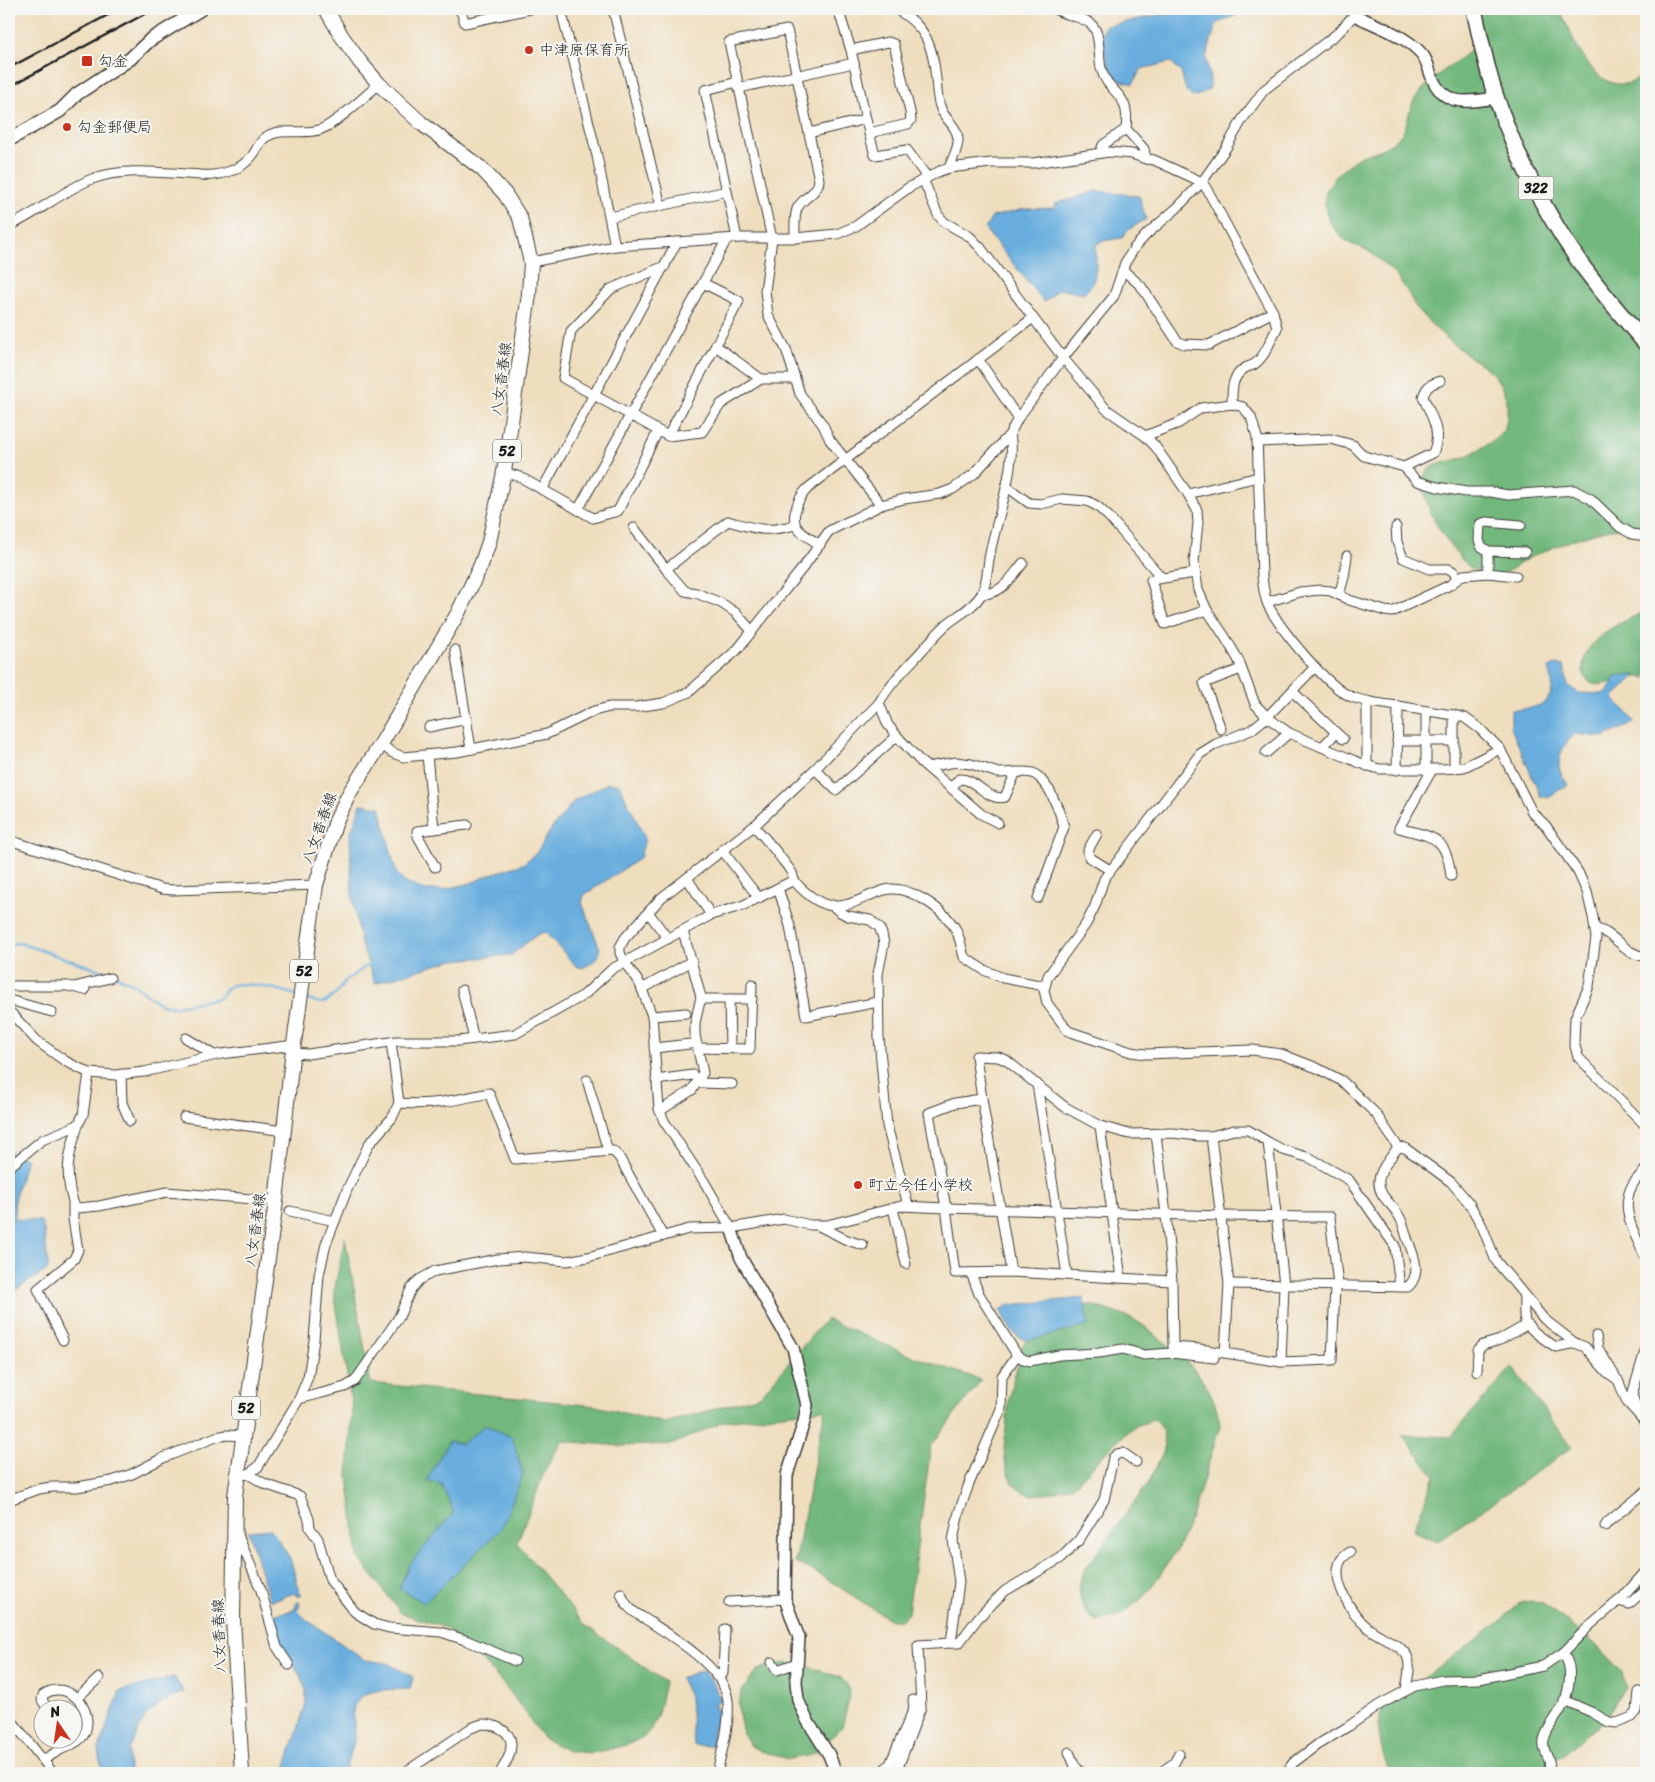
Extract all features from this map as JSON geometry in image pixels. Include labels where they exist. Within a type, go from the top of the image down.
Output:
[{"type":"highway","name":"322","points":[[1474,9],[1496,98],[1519,154],[1546,207],[1581,263],[1646,344]]},
{"type":"main road","points":[[9,140],[60,112],[77,94],[130,59],[150,40],[201,9]]},
{"type":"main road","name":"八女香春線","points":[[242,1773],[233,1619],[235,1496],[243,1475],[242,1436],[276,1201],[316,885],[336,821],[350,792],[453,621],[470,588],[489,542],[504,472],[529,294],[531,262],[520,218],[505,194],[482,169],[421,123],[379,84],[355,55],[326,9]]},
{"type":"street","points":[[460,9],[465,23],[530,9]]},
{"type":"street","points":[[562,9],[615,246]]},
{"type":"street","points":[[613,9],[661,206]]},
{"type":"street","points":[[838,9],[851,50],[875,155],[907,150],[925,178],[938,215],[944,222],[969,236],[980,248],[1062,358],[1106,408],[1145,436],[1155,446],[1188,494],[1197,510],[1198,523],[1194,562],[1198,590],[1207,610],[1225,637],[1241,669],[1255,704],[1267,717],[1289,733],[1367,766],[1380,769],[1429,770],[1464,767],[1500,749]]},
{"type":"street","points":[[896,9],[920,27],[929,45],[933,58],[941,112],[954,125],[958,140],[949,168]]},
{"type":"street","points":[[1055,9],[1088,22],[1094,27],[1097,34],[1102,71],[1125,104],[1128,115],[1126,129],[1103,145],[1100,153]]},
{"type":"street","points":[[380,744],[391,752],[403,757],[471,749],[548,734],[594,710],[663,703],[689,692],[737,650],[829,531],[881,505],[904,499],[940,494],[952,489],[974,474],[1010,434],[1018,418],[1062,358],[1114,296],[1125,263],[1135,247],[1146,234],[1177,208],[1202,182],[1264,90],[1340,32],[1356,12],[1419,51],[1429,66],[1435,84],[1445,96],[1452,100],[1463,101],[1496,98]]},
{"type":"street","points":[[795,238],[797,210],[819,185],[819,180],[787,30],[729,42],[772,239],[765,291],[768,315],[786,349],[794,380],[804,401],[823,425],[830,440],[844,459],[881,505]]},
{"type":"street","points":[[851,50],[888,42],[894,44],[908,102],[911,120],[908,124],[869,133]]},
{"type":"street","points":[[737,238],[705,90],[796,75],[854,62]]},
{"type":"street","points":[[9,226],[92,179],[120,172],[213,175],[236,169],[248,160],[266,137],[282,132],[310,132],[329,126],[379,84]]},
{"type":"street","points":[[809,133],[866,119]]},
{"type":"street","points":[[1126,129],[1144,150],[1146,160]]},
{"type":"street","points":[[531,262],[615,246],[737,238],[772,239],[828,236],[846,231],[866,219],[908,188],[925,178],[949,168],[991,163],[1033,163],[1100,153],[1121,152],[1146,160],[1154,160],[1202,182],[1273,312],[1277,328],[1256,364],[1244,368],[1237,377],[1231,388],[1232,404]]},
{"type":"street","points":[[610,217],[727,192]]},
{"type":"street","points":[[578,510],[728,239]]},
{"type":"street","points":[[542,490],[677,242]]},
{"type":"street","points":[[665,266],[611,289],[571,331],[563,378],[668,436],[702,432],[720,404],[762,379],[794,380]]},
{"type":"street","points":[[1123,270],[1141,286],[1177,341],[1184,344],[1209,345],[1273,312]]},
{"type":"street","points":[[668,436],[740,301],[703,282]]},
{"type":"street","points":[[820,545],[800,531],[795,525],[793,518],[801,496],[808,488],[1033,318]]},
{"type":"street","points":[[716,346],[762,379]]},
{"type":"street","points":[[978,359],[1018,418]]},
{"type":"street","points":[[1404,467],[1433,453],[1437,443],[1435,425],[1423,398],[1425,389],[1430,384],[1440,382]]},
{"type":"street","points":[[1145,436],[1179,423],[1201,408],[1232,404],[1243,407],[1252,417],[1257,437],[1264,595],[1269,607],[1314,668],[1351,697],[1465,718],[1480,729],[1500,749],[1532,812],[1546,826],[1578,872],[1587,892],[1596,938],[1588,986],[1575,1018],[1574,1042],[1578,1057],[1646,1126]]},
{"type":"street","points":[[504,472],[520,478],[593,518],[618,511],[658,431]]},
{"type":"street","points":[[836,1773],[829,1755],[807,1720],[798,1700],[796,1682],[799,1638],[785,1599],[787,1475],[804,1422],[807,1405],[793,1348],[741,1258],[731,1228],[705,1183],[664,1121],[660,1111],[656,1080],[652,1016],[642,989],[620,953],[620,947],[625,938],[661,898],[754,826],[815,769],[879,702],[886,690],[946,624],[974,604],[982,594],[1006,486],[1012,444],[1010,434]]},
{"type":"street","points":[[1257,442],[1331,439],[1353,445],[1364,456],[1404,467],[1417,481],[1436,487],[1466,492],[1491,492],[1508,495],[1574,490],[1591,499],[1620,528],[1632,534],[1646,536]]},
{"type":"street","points":[[1188,494],[1258,477]]},
{"type":"street","points":[[1006,486],[1030,502],[1041,504],[1062,498],[1087,501],[1097,506],[1109,517],[1162,578]]},
{"type":"street","points":[[666,569],[728,521],[762,530],[776,530],[795,525]]},
{"type":"street","points":[[1521,525],[1486,522],[1480,524],[1479,540],[1481,546],[1488,551],[1525,552]]},
{"type":"street","points":[[1396,527],[1397,542],[1403,558],[1429,569],[1449,569],[1454,572],[1458,579]]},
{"type":"street","points":[[634,528],[685,591],[696,593],[721,603],[736,613],[752,631]]},
{"type":"street","points":[[1488,551],[1488,573]]},
{"type":"street","points":[[1339,595],[1347,556]]},
{"type":"street","points":[[982,594],[991,594],[998,591],[1023,563]]},
{"type":"street","points":[[1195,572],[1151,580],[1165,624],[1207,610]]},
{"type":"street","points":[[1267,602],[1300,592],[1320,590],[1331,591],[1392,612],[1450,585],[1463,575],[1488,573],[1516,576]]},
{"type":"street","points":[[455,650],[471,749]]},
{"type":"street","points":[[1314,668],[1267,717],[1251,730],[1216,744],[1200,754],[1104,879],[1095,906],[1086,924],[1048,976],[1044,990],[1047,1003],[1068,1031],[1131,1052],[1146,1054],[1252,1050],[1281,1054],[1317,1068],[1342,1081],[1376,1114],[1398,1147],[1405,1148],[1451,1182],[1469,1203],[1482,1226],[1496,1261],[1544,1319],[1575,1343],[1585,1347],[1607,1372],[1618,1380]]},
{"type":"street","points":[[1221,729],[1204,683],[1241,669]]},
{"type":"street","points":[[1292,691],[1340,736],[1322,747]]},
{"type":"street","points":[[1367,701],[1367,766]]},
{"type":"street","points":[[879,702],[888,725],[927,767],[981,814],[998,823]]},
{"type":"street","points":[[1397,770],[1398,706]]},
{"type":"street","points":[[1426,710],[1426,741],[1429,770],[1399,828],[1435,838],[1442,845],[1448,858],[1451,876]]},
{"type":"street","points":[[1454,715],[1454,768]]},
{"type":"street","points":[[429,727],[466,719]]},
{"type":"street","points":[[1266,753],[1289,733]]},
{"type":"street","points":[[815,769],[836,790],[897,736]]},
{"type":"street","points":[[1397,741],[1454,741]]},
{"type":"street","points":[[427,755],[434,829]]},
{"type":"street","points":[[927,767],[956,762],[971,764],[998,773],[1016,772],[1033,774],[1039,777],[1050,791],[1060,811],[1064,827],[1038,898]]},
{"type":"street","points":[[952,787],[959,779],[964,779],[972,782],[987,793],[1000,798],[1005,797],[1016,772]]},
{"type":"street","points":[[435,867],[417,831],[467,825]]},
{"type":"street","points":[[754,826],[792,872],[794,880],[812,897],[825,904],[839,906],[860,901],[887,889],[902,890],[921,898],[939,909],[954,925],[964,957],[984,970],[1003,978],[1045,986]]},
{"type":"street","points":[[1097,834],[1088,850],[1089,857],[1110,870]]},
{"type":"street","points":[[9,840],[162,889],[316,885]]},
{"type":"street","points":[[722,850],[759,898]]},
{"type":"street","points":[[686,878],[712,916]]},
{"type":"street","points":[[9,1011],[37,1041],[65,1061],[89,1073],[121,1074],[144,1072],[214,1055],[294,1049],[308,1054],[390,1042],[474,1039],[515,1034],[584,995],[612,969],[712,916],[744,905],[794,880]]},
{"type":"street","points":[[778,888],[790,926],[806,1016],[878,1002]]},
{"type":"street","points":[[860,901],[866,919]]},
{"type":"street","points":[[832,905],[848,916],[870,920],[878,927],[884,944],[878,974],[878,1002],[879,1038],[887,1126],[908,1205]]},
{"type":"street","points":[[648,912],[668,939]]},
{"type":"street","points":[[1595,929],[1602,930],[1631,952],[1646,956]]},
{"type":"street","points":[[660,1111],[692,1090],[695,1079],[703,1073],[694,1046],[695,1023],[701,999],[683,931]]},
{"type":"street","points":[[642,989],[692,961]]},
{"type":"street","points":[[73,987],[110,978]]},
{"type":"street","points":[[654,1048],[694,1046],[750,1049],[752,984]]},
{"type":"street","points":[[9,986],[68,986],[85,990]]},
{"type":"street","points":[[462,990],[474,1039]]},
{"type":"street","points":[[701,999],[752,999]]},
{"type":"street","points":[[729,999],[730,1048]]},
{"type":"street","points":[[9,1000],[52,1012]]},
{"type":"street","points":[[652,1016],[686,1013]]},
{"type":"street","points":[[186,1038],[214,1055]]},
{"type":"street","points":[[243,1475],[258,1467],[299,1399],[308,1377],[314,1340],[319,1275],[326,1244],[347,1190],[370,1144],[392,1118],[399,1103],[390,1042]]},
{"type":"street","points":[[1011,1272],[976,1056],[998,1057],[1006,1060],[1066,1107],[1100,1126],[1129,1134],[1211,1136],[1234,1130],[1248,1130],[1283,1150],[1310,1158],[1349,1180],[1395,1246],[1400,1287]]},
{"type":"street","points":[[63,1340],[38,1289],[74,1259],[78,1250],[72,1219],[73,1204],[67,1178],[67,1161],[83,1115],[89,1073]]},
{"type":"street","points":[[121,1074],[122,1102],[130,1120]]},
{"type":"street","points":[[656,1080],[695,1079],[732,1084]]},
{"type":"street","points":[[588,1080],[608,1151]]},
{"type":"street","points":[[1037,1084],[1067,1275]]},
{"type":"street","points":[[399,1103],[422,1105],[489,1093],[515,1159],[613,1151],[619,1157],[664,1236]]},
{"type":"street","points":[[982,1099],[956,1103],[929,1113],[946,1208],[955,1273],[1011,1272],[1172,1281]]},
{"type":"street","points":[[184,1117],[284,1130]]},
{"type":"street","points":[[9,1167],[42,1140],[78,1125]]},
{"type":"street","points":[[1100,1126],[1121,1278]]},
{"type":"street","points":[[1156,1134],[1172,1281],[1172,1350]]},
{"type":"street","points":[[1211,1136],[1229,1284],[1225,1354]]},
{"type":"street","points":[[1268,1142],[1284,1285],[1281,1362]]},
{"type":"street","points":[[1229,1284],[1408,1287],[1412,1283],[1416,1272],[1416,1263],[1399,1216],[1381,1193],[1379,1182],[1381,1172],[1398,1147]]},
{"type":"street","points":[[1646,1169],[1634,1182],[1626,1204],[1628,1215],[1646,1260]]},
{"type":"street","points":[[73,1204],[77,1208],[99,1206],[168,1192],[276,1201]]},
{"type":"street","points":[[818,1226],[908,1205],[946,1208],[1112,1213],[1330,1217],[1337,1285],[1332,1360],[1281,1362],[1225,1354],[1172,1350],[1144,1356],[1122,1349],[1099,1353],[1059,1355],[1030,1360],[1023,1359],[1017,1355],[979,1294],[971,1273]]},
{"type":"street","points":[[893,1208],[906,1264]]},
{"type":"street","points":[[290,1212],[335,1221]]},
{"type":"street","points":[[299,1399],[345,1387],[355,1381],[399,1317],[410,1289],[419,1280],[435,1271],[498,1259],[524,1257],[567,1261],[588,1257],[689,1228],[731,1228],[784,1219],[818,1226],[847,1240],[863,1245]]},
{"type":"street","points":[[1524,1296],[1525,1320],[1545,1341],[1556,1347],[1575,1343]]},
{"type":"street","points":[[1477,1371],[1478,1350],[1483,1345],[1500,1340],[1528,1324]]},
{"type":"street","points":[[1596,1336],[1598,1348],[1618,1380],[1627,1402],[1646,1423]]},
{"type":"street","points":[[1639,1414],[1632,1395],[1646,1348]]},
{"type":"street","points":[[1172,1350],[1214,1358]]},
{"type":"street","points":[[951,1643],[959,1582],[954,1540],[959,1512],[1001,1409],[1002,1376],[1017,1355]]},
{"type":"street","points":[[9,1500],[39,1489],[77,1487],[112,1481],[216,1437],[227,1434],[242,1436]]},
{"type":"street","points":[[880,1773],[896,1772],[921,1707],[918,1646],[959,1643],[978,1618],[1005,1591],[1060,1558],[1079,1540],[1104,1500],[1113,1458],[1117,1454],[1123,1453],[1136,1462]]},
{"type":"street","points":[[243,1475],[300,1496],[309,1519],[310,1528],[318,1539],[330,1580],[355,1612],[374,1624],[389,1628],[441,1632],[468,1640],[515,1661]]},
{"type":"street","points":[[1605,1526],[1646,1491]]},
{"type":"street","points":[[234,1528],[261,1590],[278,1647],[288,1665]]},
{"type":"street","points":[[1350,1552],[1342,1558],[1338,1568],[1339,1583],[1350,1608],[1367,1628],[1402,1650],[1407,1656],[1410,1667],[1406,1690]]},
{"type":"street","points":[[1286,1773],[1293,1763],[1317,1745],[1379,1705],[1415,1686],[1442,1680],[1479,1679],[1543,1666],[1564,1652],[1590,1625],[1619,1601],[1646,1571]]},
{"type":"street","points":[[1619,1601],[1629,1604],[1646,1589]]},
{"type":"street","points":[[621,1593],[627,1606],[697,1655],[722,1684],[728,1700],[726,1732],[717,1773]]},
{"type":"street","points":[[729,1602],[785,1599]]},
{"type":"street","points":[[716,1676],[722,1673],[725,1629]]},
{"type":"street","points":[[1547,1773],[1550,1761],[1543,1744],[1546,1732],[1562,1707],[1568,1683],[1569,1668],[1564,1652]]},
{"type":"street","points":[[772,1662],[777,1670],[797,1663]]},
{"type":"street","points":[[77,1698],[99,1678]]},
{"type":"street","points":[[42,1700],[43,1695],[49,1690],[67,1691],[82,1703],[87,1726],[83,1736],[73,1745],[43,1760]]},
{"type":"street","points":[[1564,1700],[1609,1722],[1618,1723],[1632,1717],[1637,1711],[1640,1692]]},
{"type":"street","points":[[880,1773],[890,1764],[914,1708],[913,1700]]},
{"type":"street","points":[[9,1717],[54,1773]]},
{"type":"street","points":[[404,1773],[471,1728],[482,1724],[501,1728],[508,1735],[511,1743],[508,1758],[500,1773]]},
{"type":"street","points":[[1069,1752],[1075,1766],[1081,1773]]},
{"type":"street","points":[[1160,1773],[1174,1763],[1179,1754]]},
{"type":"green space","points":[[1477,9],[1560,9],[1576,45],[1592,69],[1602,77],[1613,83],[1625,84],[1635,81],[1646,68],[1646,527],[1611,529],[1590,534],[1536,555],[1505,573],[1488,577],[1473,570],[1449,543],[1431,513],[1422,481],[1426,472],[1431,468],[1467,456],[1503,432],[1507,419],[1507,402],[1502,387],[1492,373],[1455,345],[1421,314],[1399,280],[1386,266],[1368,251],[1351,244],[1339,235],[1330,222],[1325,207],[1328,188],[1341,171],[1357,158],[1382,149],[1395,141],[1403,132],[1417,96],[1439,74],[1480,42]]},
{"type":"green space","points":[[1646,611],[1646,678],[1632,677],[1606,684],[1593,684],[1589,682],[1583,670],[1589,648],[1605,632]]},
{"type":"green space","points":[[345,1238],[371,1383],[596,1406],[665,1423],[760,1396],[826,1319],[906,1354],[981,1380],[931,1446],[908,1613],[900,1620],[889,1619],[816,1572],[795,1563],[825,1409],[724,1421],[673,1444],[621,1446],[562,1441],[546,1468],[517,1543],[585,1625],[665,1682],[658,1713],[651,1729],[645,1736],[629,1744],[591,1753],[568,1751],[543,1738],[511,1693],[482,1660],[446,1628],[401,1613],[358,1557],[348,1476],[352,1408],[334,1292]]},
{"type":"green space","points":[[1090,1305],[1123,1315],[1137,1322],[1181,1356],[1207,1387],[1213,1399],[1220,1426],[1192,1517],[1177,1550],[1146,1595],[1121,1615],[1096,1621],[1088,1615],[1081,1600],[1081,1578],[1086,1568],[1148,1484],[1164,1450],[1163,1430],[1154,1420],[1135,1426],[1111,1447],[1074,1486],[1045,1494],[1030,1495],[1012,1483],[1006,1468],[1004,1449],[1009,1397],[1022,1347],[1028,1336],[1076,1306]]},
{"type":"green space","points":[[1512,1367],[1572,1447],[1438,1541],[1413,1531],[1435,1476],[1402,1435],[1450,1437]]},
{"type":"green space","points":[[1530,1601],[1543,1604],[1556,1613],[1595,1644],[1622,1672],[1625,1687],[1604,1720],[1560,1757],[1525,1773],[1391,1773],[1379,1735],[1379,1720],[1383,1711],[1392,1702],[1497,1624],[1520,1603]]},
{"type":"green space","points":[[788,1663],[803,1665],[840,1677],[847,1684],[849,1690],[842,1727],[817,1752],[807,1756],[788,1759],[760,1751],[751,1746],[743,1733],[738,1703],[742,1691],[757,1671],[772,1664]]},
{"type":"water","points":[[1189,9],[1250,9],[1216,24],[1206,58],[1210,88],[1192,97],[1186,90],[1181,72],[1171,62],[1141,69],[1133,84],[1122,81],[1109,70],[1101,38],[1105,26]]},
{"type":"water","points":[[1097,191],[1139,196],[1146,219],[1127,231],[1122,238],[1102,241],[1096,245],[1096,272],[1092,284],[1083,294],[1059,289],[1044,302],[985,229],[992,217],[1024,209],[1054,208],[1055,204]]},
{"type":"water","points":[[1556,665],[1564,666],[1568,686],[1579,693],[1602,694],[1607,692],[1615,677],[1636,675],[1613,698],[1634,723],[1603,737],[1574,734],[1565,746],[1559,760],[1561,773],[1568,785],[1548,797],[1541,797],[1511,728],[1511,710],[1531,708],[1539,705],[1550,696],[1552,680],[1549,668]]},
{"type":"water","points":[[608,783],[619,784],[645,838],[640,858],[584,895],[582,903],[600,949],[594,961],[582,968],[576,966],[545,932],[538,934],[511,955],[453,960],[375,983],[361,944],[352,894],[350,835],[361,804],[380,807],[396,872],[404,882],[424,890],[442,890],[471,883],[491,874],[523,864],[537,852],[552,828],[575,800]]},
{"type":"water","points":[[9,1151],[27,1159],[16,1196],[15,1219],[41,1221],[44,1230],[48,1265],[47,1270],[9,1294]]},
{"type":"water","points":[[1084,1298],[1088,1326],[1029,1340],[1014,1334],[1000,1310],[1009,1305]]},
{"type":"water","points":[[485,1425],[512,1437],[523,1474],[501,1529],[424,1603],[399,1588],[409,1565],[454,1512],[441,1484],[427,1480],[449,1441],[462,1444]]},
{"type":"water","points":[[271,1529],[290,1558],[301,1596],[297,1596],[295,1593],[270,1601],[248,1531]]},
{"type":"water","points":[[297,1602],[300,1602],[298,1611],[307,1620],[365,1660],[387,1663],[413,1677],[410,1689],[377,1691],[369,1693],[356,1702],[353,1710],[355,1738],[343,1773],[285,1773],[306,1703],[306,1690],[299,1673],[278,1640],[272,1615],[294,1610]]},
{"type":"water","points":[[703,1670],[713,1682],[721,1701],[715,1702],[715,1709],[720,1710],[713,1731],[712,1746],[693,1745],[690,1698],[680,1678]]},
{"type":"water","points":[[174,1677],[184,1692],[160,1703],[145,1717],[129,1750],[129,1773],[102,1773],[99,1748],[120,1691]]},
{"type":"waterway","points":[[9,944],[19,943],[112,974],[132,983],[157,1002],[172,1007],[220,998],[227,988],[241,984],[281,990],[296,995]]},
{"type":"waterway","points":[[306,998],[319,1003],[326,1002],[337,993],[345,981],[371,963]]},
{"type":"railway","points":[[9,68],[119,9]]},
{"type":"railway","points":[[9,87],[154,9]]},
{"type":"place","name":"中津原保育所","points":[[529,50]]},
{"type":"place","name":"勾金","points":[[87,61]]},
{"type":"place","name":"勾金郵便局","points":[[67,127]]},
{"type":"place","name":"町立今任小学校","points":[[858,1185]]}]
